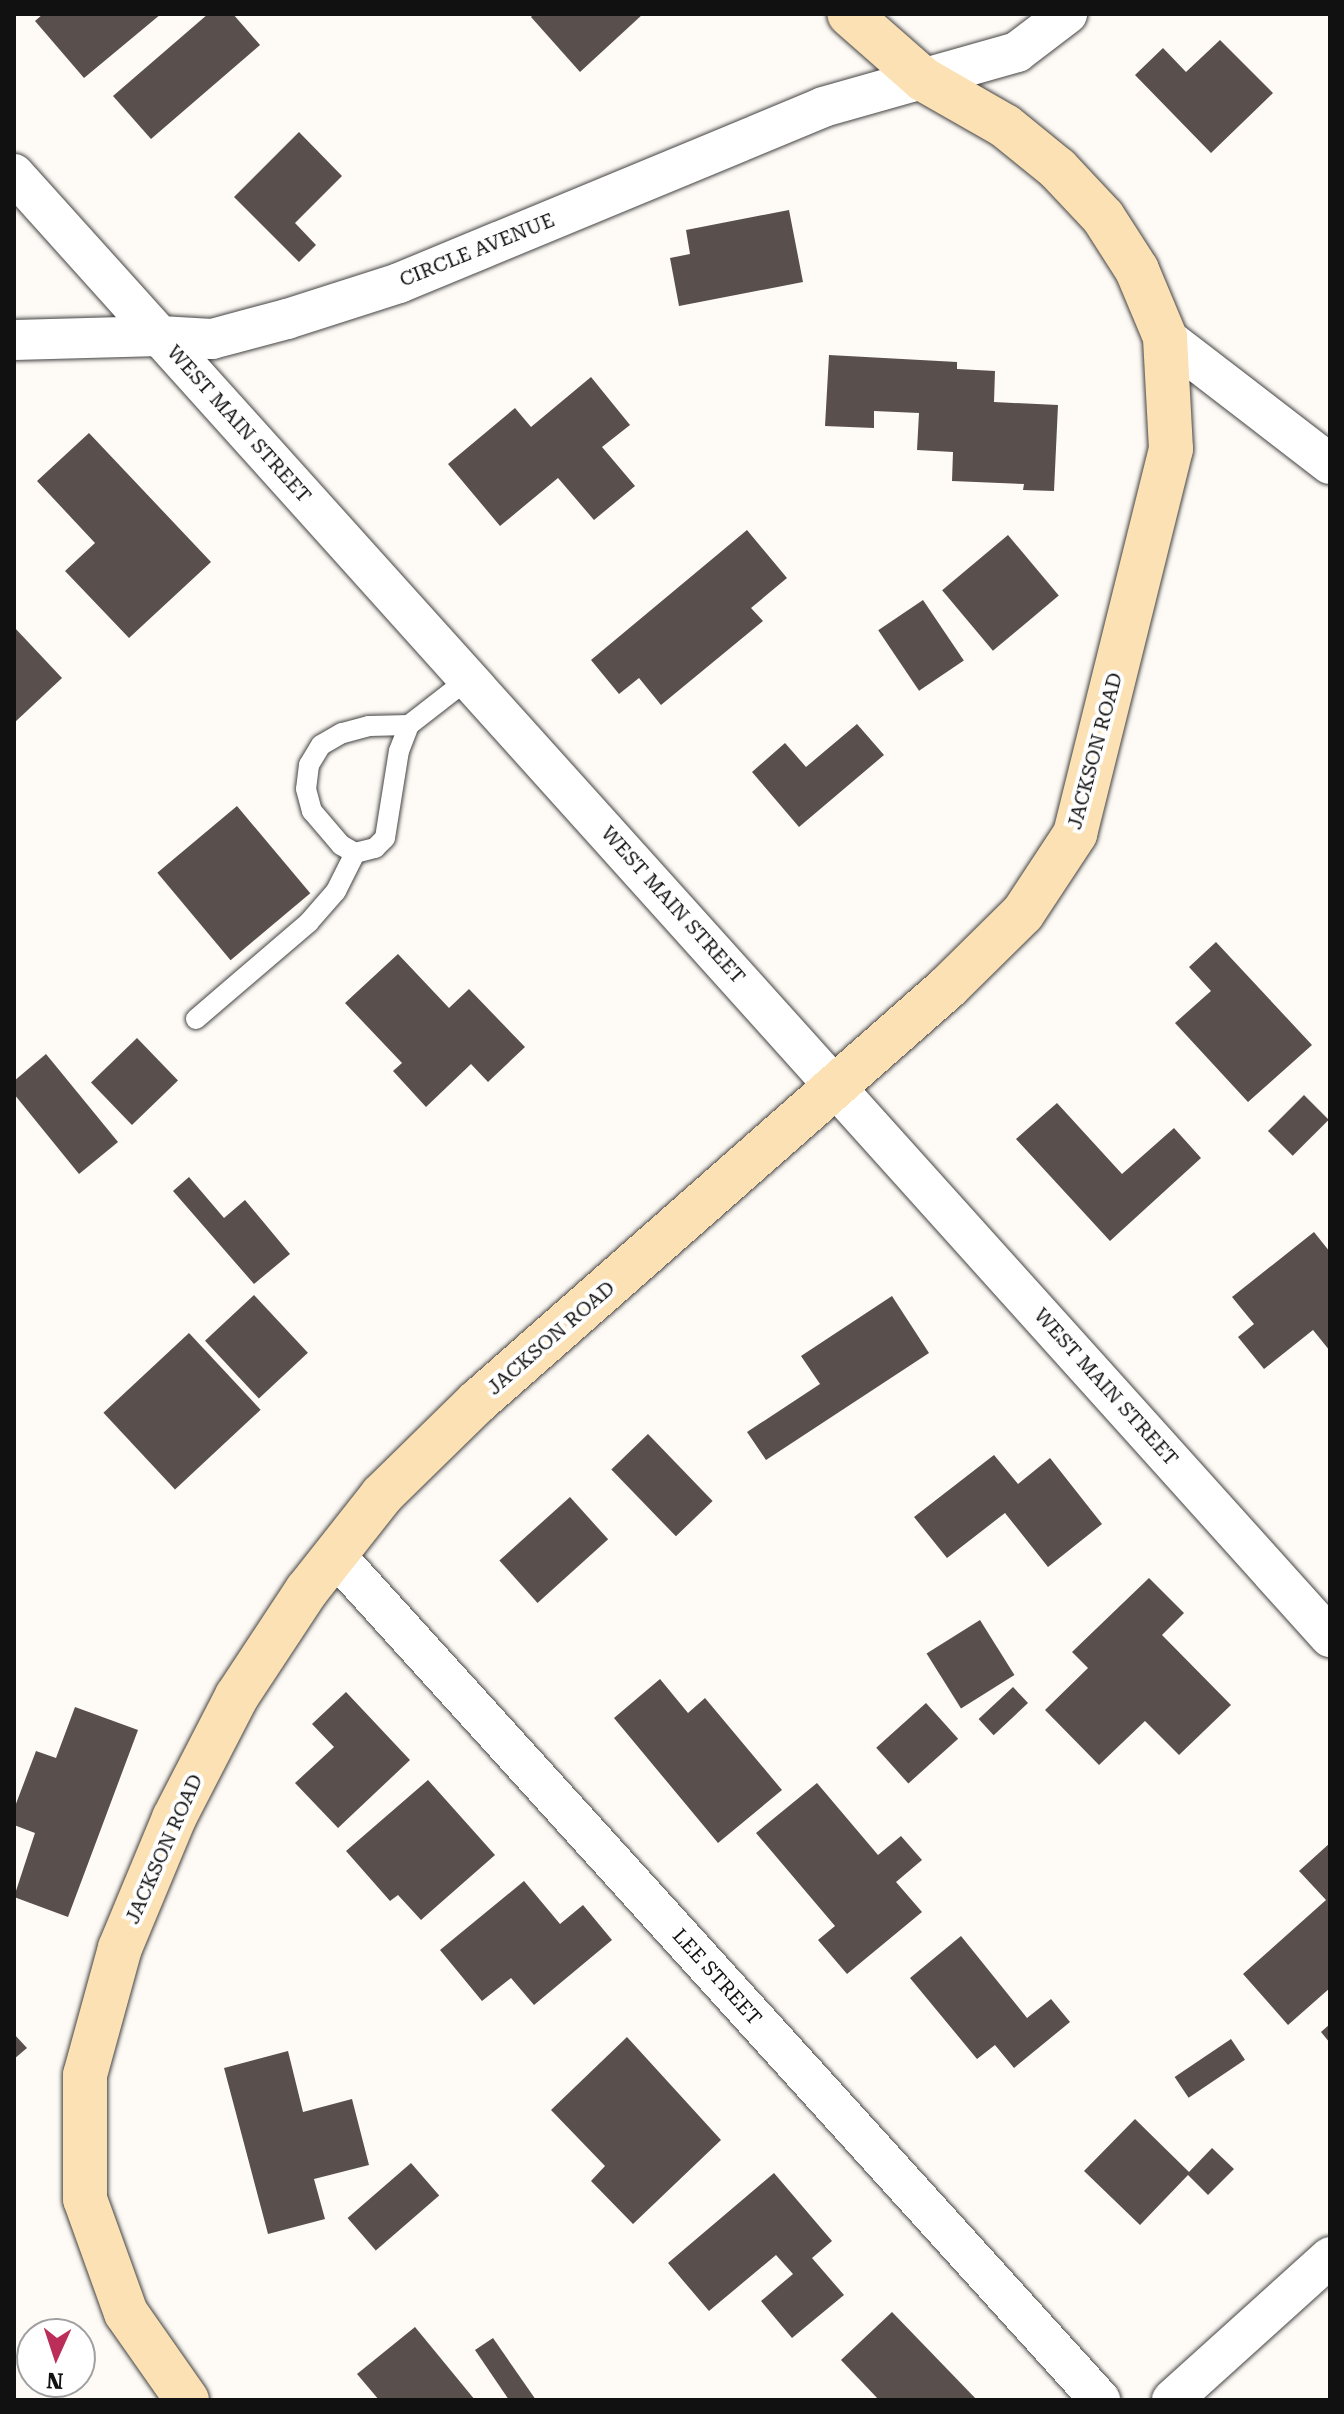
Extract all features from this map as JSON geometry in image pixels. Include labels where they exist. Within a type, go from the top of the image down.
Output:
[{"type":"street","name":"JACKSON ROAD","points":[[187,2400],[126,2313],[85,2199],[85,2075],[120,1948],[174,1818],[237,1696],[307,1590],[382,1495],[477,1402],[948,987],[1023,913],[1075,834],[1171,449],[1165,337],[1137,270],[1103,217],[1058,169],[1005,126],[923,79],[849,14]]},
{"type":"street","name":"CIRCLE AVENUE","points":[[14,340],[160,336],[212,339],[399,283],[823,107],[1017,52],[1067,14]]},
{"type":"street","name":"WEST MAIN STREET","points":[[14,174],[1330,1637]]},
{"type":"street","points":[[1165,337],[1330,464]]},
{"type":"street","name":"LEE STREET","points":[[335,1555],[1100,2400]]},
{"type":"street","points":[[1172,2400],[1330,2257]]},
{"type":"lane","points":[[409,725],[369,726],[342,733],[321,745],[309,765],[306,789],[312,811],[341,845],[355,853],[375,848],[385,838],[399,751],[409,725],[468,679]]},
{"type":"lane","points":[[196,1019],[309,922],[336,891],[355,853]]},
{"type":"building","points":[[43,14],[161,14],[84,78],[35,21]]},
{"type":"building","points":[[208,14],[233,14],[260,45],[151,139],[113,96]]},
{"type":"building","points":[[534,14],[643,14],[580,72],[531,17]]},
{"type":"building","points":[[1220,40],[1273,93],[1211,153],[1135,75],[1163,48],[1186,72]]},
{"type":"building","points":[[299,132],[342,176],[295,223],[316,245],[299,262],[234,197]]},
{"type":"building","points":[[789,210],[803,282],[679,306],[670,258],[690,254],[686,230]]},
{"type":"building","points":[[829,355],[957,362],[957,369],[995,371],[994,402],[1058,405],[1054,491],[1023,490],[1024,484],[952,481],[953,452],[917,450],[919,413],[874,411],[874,428],[825,426]]},
{"type":"building","points":[[591,377],[630,425],[602,447],[635,486],[594,520],[558,478],[500,526],[448,464],[515,408],[531,427]]},
{"type":"building","points":[[89,433],[211,562],[129,638],[65,571],[95,543],[37,481]]},
{"type":"building","points":[[747,530],[787,578],[751,608],[763,621],[661,705],[639,678],[619,694],[591,660]]},
{"type":"building","points":[[1008,535],[1059,596],[993,651],[942,590]]},
{"type":"building","points":[[923,600],[964,661],[919,691],[878,630]]},
{"type":"building","points":[[14,627],[62,678],[14,723]]},
{"type":"building","points":[[857,724],[884,755],[799,827],[752,772],[785,743],[806,767]]},
{"type":"building","points":[[237,806],[310,893],[231,960],[157,873]]},
{"type":"building","points":[[1216,942],[1312,1045],[1248,1102],[1175,1023],[1211,991],[1189,967]]},
{"type":"building","points":[[398,954],[449,1008],[469,989],[525,1047],[488,1082],[471,1064],[426,1107],[393,1071],[402,1063],[345,1003]]},
{"type":"building","points":[[137,1038],[178,1080],[132,1125],[91,1082]]},
{"type":"building","points":[[46,1054],[118,1142],[79,1174],[14,1094],[14,1081]]},
{"type":"building","points":[[1304,1095],[1329,1120],[1293,1156],[1268,1131]]},
{"type":"building","points":[[1057,1103],[1122,1174],[1174,1128],[1201,1158],[1110,1241],[1016,1139]]},
{"type":"building","points":[[189,1177],[224,1218],[245,1200],[290,1254],[254,1284],[173,1191]]},
{"type":"building","points":[[1314,1232],[1330,1252],[1330,1351],[1313,1330],[1264,1369],[1238,1337],[1254,1324],[1232,1297]]},
{"type":"building","points":[[254,1295],[308,1353],[259,1398],[205,1341]]},
{"type":"building","points":[[892,1296],[929,1353],[766,1460],[747,1432],[820,1384],[801,1356]]},
{"type":"building","points":[[189,1333],[261,1410],[175,1490],[103,1413]]},
{"type":"building","points":[[648,1434],[713,1501],[676,1536],[611,1469]]},
{"type":"building","points":[[994,1455],[1018,1484],[1050,1458],[1102,1524],[1048,1567],[1005,1513],[947,1558],[914,1517]]},
{"type":"building","points":[[570,1497],[608,1539],[538,1603],[499,1561]]},
{"type":"building","points":[[1149,1578],[1184,1613],[1162,1635],[1231,1705],[1179,1755],[1145,1721],[1099,1765],[1045,1710],[1088,1668],[1072,1652]]},
{"type":"building","points":[[980,1620],[1014,1675],[961,1709],[927,1653]]},
{"type":"building","points":[[660,1679],[688,1713],[705,1698],[782,1790],[718,1843],[614,1718]]},
{"type":"building","points":[[1013,1687],[1028,1703],[994,1735],[979,1719]]},
{"type":"building","points":[[346,1692],[410,1760],[338,1828],[295,1783],[334,1747],[312,1724]]},
{"type":"building","points":[[926,1703],[958,1739],[908,1784],[876,1748]]},
{"type":"building","points":[[75,1707],[138,1730],[68,1917],[14,1897],[35,1833],[14,1825],[14,1809],[36,1751],[56,1758]]},
{"type":"building","points":[[428,1780],[495,1855],[421,1920],[398,1895],[390,1901],[346,1851]]},
{"type":"building","points":[[817,1783],[878,1855],[901,1836],[922,1860],[896,1882],[922,1912],[847,1974],[818,1940],[835,1926],[756,1833]]},
{"type":"building","points":[[1330,1843],[1330,1988],[1288,2025],[1243,1974],[1326,1900],[1299,1871]]},
{"type":"building","points":[[524,1881],[560,1924],[583,1905],[612,1940],[534,2005],[511,1978],[482,2001],[440,1950]]},
{"type":"building","points":[[961,1936],[1027,2018],[1051,1999],[1070,2022],[1014,2068],[995,2045],[977,2059],[910,1978]]},
{"type":"building","points":[[1330,2024],[1330,2043],[1321,2032]]},
{"type":"building","points":[[14,2034],[27,2048],[14,2059]]},
{"type":"building","points":[[627,2037],[721,2140],[633,2224],[591,2181],[605,2166],[551,2110]]},
{"type":"building","points":[[1231,2039],[1245,2060],[1189,2098],[1175,2077]]},
{"type":"building","points":[[288,2051],[303,2112],[352,2099],[369,2165],[314,2179],[325,2219],[268,2234],[224,2068]]},
{"type":"building","points":[[1135,2119],[1189,2172],[1212,2148],[1234,2169],[1208,2195],[1188,2175],[1140,2225],[1084,2171]]},
{"type":"building","points":[[411,2163],[439,2195],[376,2251],[348,2218]]},
{"type":"building","points":[[774,2173],[832,2241],[812,2258],[844,2295],[792,2338],[761,2301],[793,2274],[776,2255],[709,2311],[668,2263]]},
{"type":"building","points":[[892,2312],[977,2400],[879,2400],[841,2360]]},
{"type":"building","points":[[415,2327],[475,2400],[379,2400],[357,2374]]},
{"type":"building","points":[[493,2338],[536,2400],[509,2400],[475,2350]]}]
